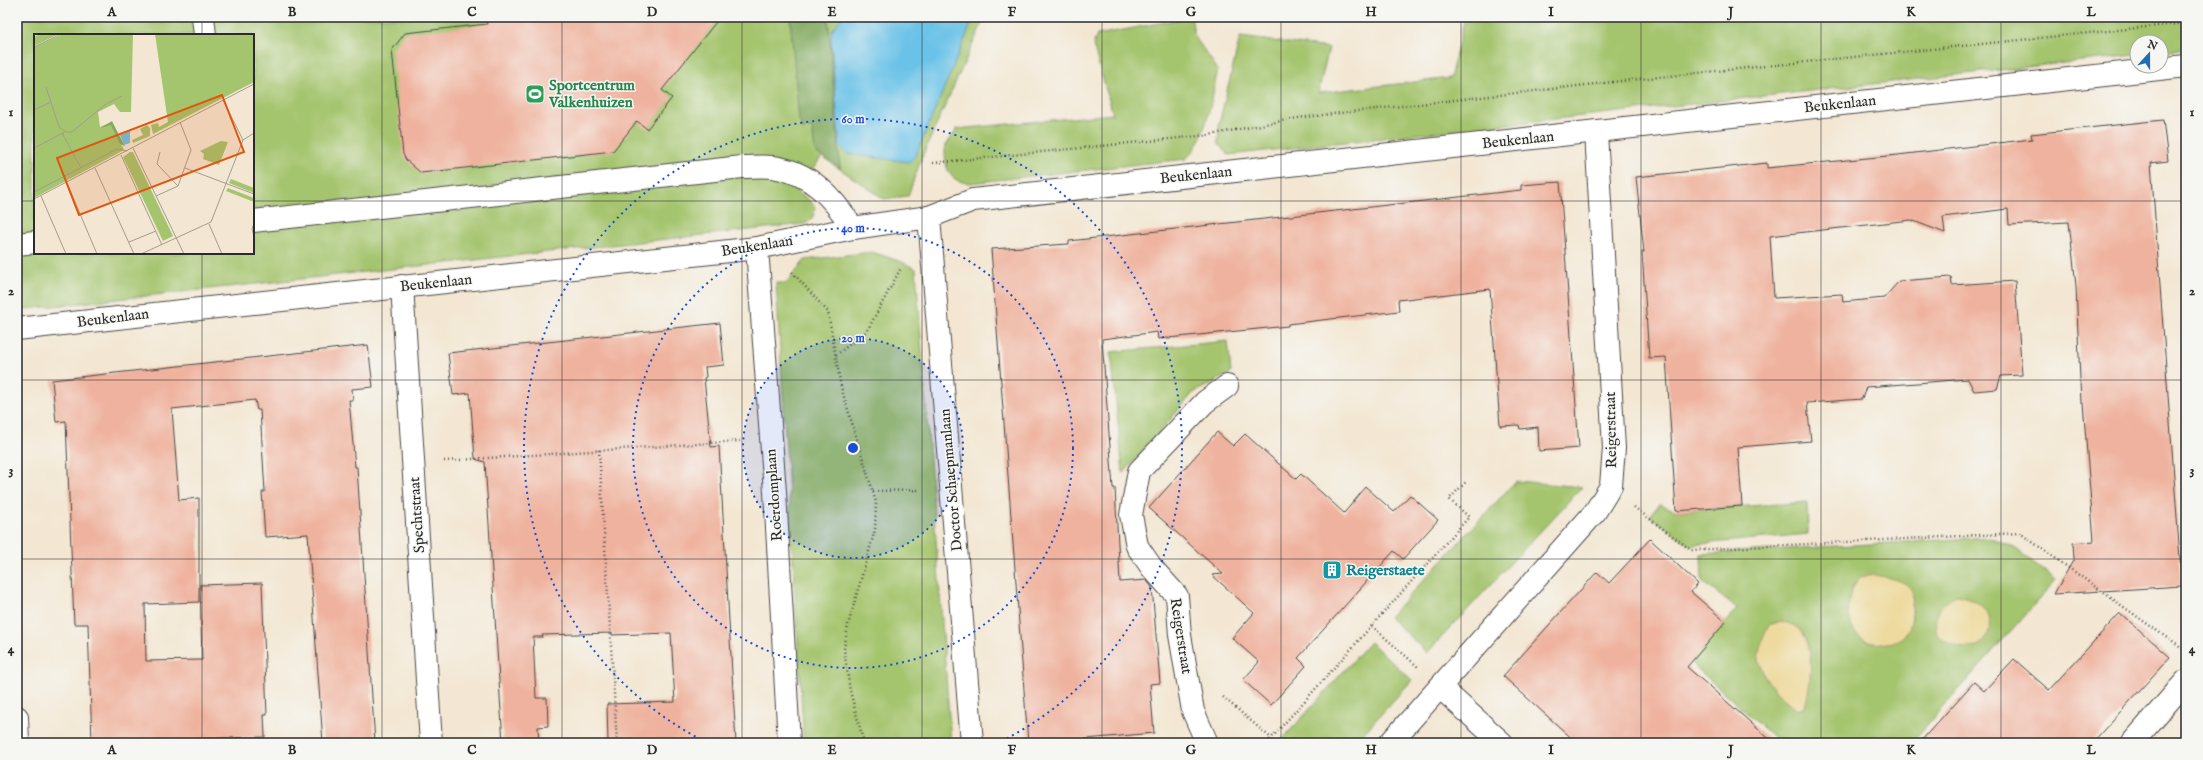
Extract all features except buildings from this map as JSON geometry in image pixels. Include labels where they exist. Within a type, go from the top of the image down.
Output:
[{"type":"street","points":[[203,17],[205,34]]},
{"type":"street","name":"Beukenlaan","points":[[17,329],[763,247],[853,228],[929,217],[973,200],[2186,66]]},
{"type":"street","name":"Reigerstraat","points":[[1390,743],[1595,512],[1611,486],[1614,448],[1596,132]]},
{"type":"street","points":[[254,221],[742,168],[773,167],[808,178],[837,205],[853,228]]},
{"type":"street","name":"Doctor Schaepmanlaan","points":[[929,217],[972,743]]},
{"type":"street","points":[[17,244],[34,242]]},
{"type":"street","name":"Roerdomplaan","points":[[763,247],[770,439],[790,743]]},
{"type":"street","name":"Spechtstraat","points":[[402,286],[432,743]]},
{"type":"street","name":"Reigerstraat","points":[[1207,743],[1193,711],[1177,596],[1152,568],[1137,546],[1131,515],[1139,471],[1205,402],[1227,386]]},
{"type":"street","points":[[2132,743],[2186,681]]},
{"type":"street","points":[[1440,687],[1502,743]]},
{"type":"street","points":[[17,717],[18,743]]},
{"type":"path","points":[[933,163],[1209,135],[1297,118],[1361,110],[2186,23]]},
{"type":"path","points":[[763,247],[828,312],[841,387],[876,502],[875,530],[848,625],[844,649],[850,690],[864,743]]},
{"type":"path","points":[[836,355],[867,331],[904,264]]},
{"type":"path","points":[[414,463],[770,439]]},
{"type":"path","points":[[599,450],[616,743]]},
{"type":"path","points":[[1267,743],[1469,517],[1449,499],[1466,482]]},
{"type":"path","points":[[1611,486],[1632,505],[1691,550],[2020,533],[2186,652]]},
{"type":"path","points":[[873,491],[952,489]]},
{"type":"path","points":[[1372,626],[1440,687]]},
{"type":"path","points":[[1186,666],[1271,738]]},
{"type":"green space","name":"Sportcentrum Valkenhuizen","points":[[17,17],[808,17],[825,152],[797,192],[809,200],[815,207],[812,218],[804,224],[17,310]]},
{"type":"green space","points":[[790,17],[828,17],[840,169],[815,152],[812,128],[802,129],[799,120]]},
{"type":"green space","points":[[828,17],[985,17],[922,157],[908,196],[884,199],[840,169]]},
{"type":"green space","points":[[1191,17],[1195,37],[1218,70],[1211,105],[1204,129],[1193,150],[1186,159],[970,183],[956,180],[949,172],[946,161],[945,147],[957,129],[1113,114],[1093,45],[1097,35]]},
{"type":"green space","points":[[1465,17],[2186,17],[2186,49],[2169,51],[2169,34],[2129,34],[2129,56],[1228,155],[1218,143],[1219,124],[1240,37],[1329,48],[1318,93],[1450,78]]},
{"type":"green space","points":[[872,252],[902,262],[916,269],[951,743],[804,743],[776,283],[786,283],[805,260]]},
{"type":"green space","points":[[1228,341],[1231,373],[1193,393],[1123,474],[1111,352]]},
{"type":"green space","points":[[1516,481],[1582,487],[1427,653],[1389,617]]},
{"type":"green space","points":[[1807,502],[1808,534],[1690,545],[1650,516],[1659,504],[1677,511]]},
{"type":"green space","points":[[1990,537],[2016,549],[2056,580],[1911,743],[1780,743],[1690,662],[1737,609],[1702,581],[1701,554]],"holes":[[[1853,585],[1912,592],[1912,619],[1906,634],[1848,613]]]},
{"type":"green space","points":[[1370,642],[1412,680],[1355,743],[1279,743]]},
{"type":"sand","points":[[1874,575],[1901,581],[1909,587],[1913,593],[1911,624],[1902,637],[1891,642],[1878,643],[1866,641],[1855,632],[1850,620],[1848,609],[1851,592],[1854,586],[1860,577]]},
{"type":"sand","points":[[1956,595],[1974,600],[1985,610],[1989,622],[1988,633],[1982,643],[1971,648],[1956,646],[1937,635],[1936,616],[1938,611],[1944,603]]},
{"type":"sand","points":[[1781,621],[1791,624],[1803,634],[1810,653],[1811,664],[1807,698],[1805,707],[1798,710],[1779,695],[1768,682],[1759,660],[1760,646],[1769,625]]},
{"type":"water","points":[[842,17],[974,17],[916,155],[909,162],[848,154],[840,147],[831,39],[832,30]]},
{"type":"place","name":"Sportcentrum Valkenhuizen","points":[[535,94]]},
{"type":"place","name":"Reigerstaete","points":[[1332,570]]}]
